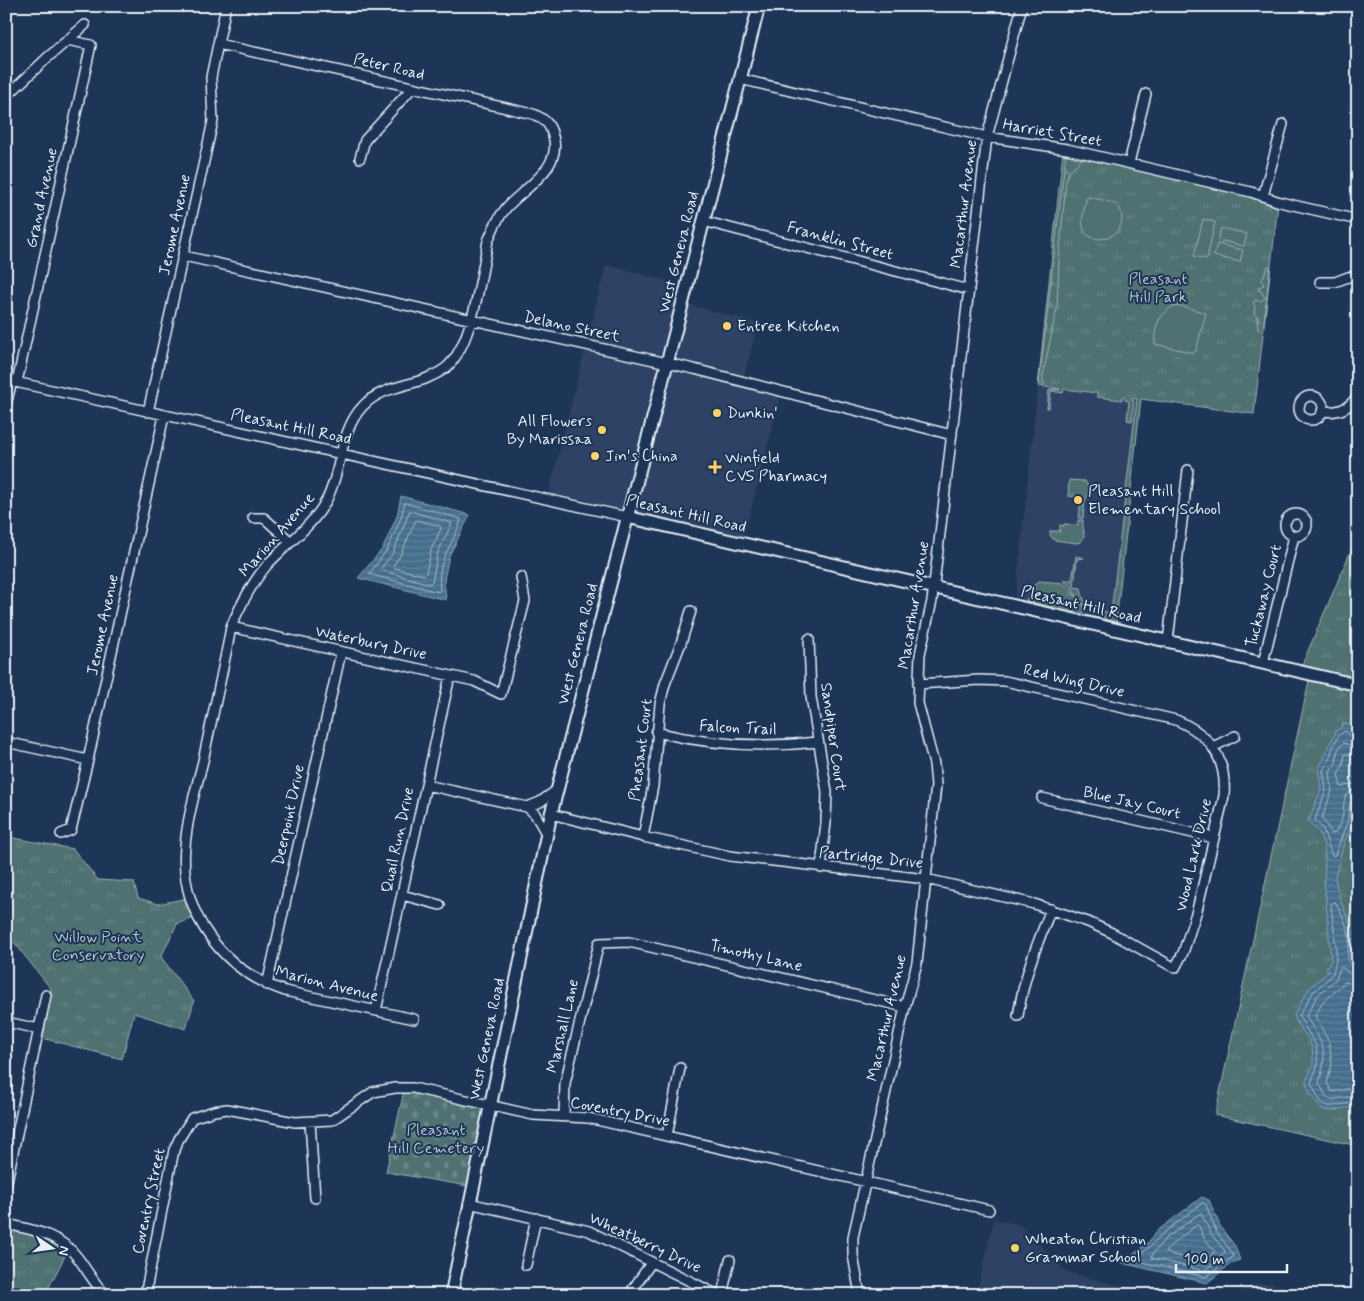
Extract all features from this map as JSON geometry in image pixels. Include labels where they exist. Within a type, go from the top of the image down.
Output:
[{"type":"main road","name":"West Geneva Road","points":[[451,1295],[551,814],[740,79],[756,7]]},
{"type":"main road","name":"Pleasant Hill Road","points":[[627,517],[1358,685]]},
{"type":"street","points":[[218,44],[226,6]]},
{"type":"street","name":"Macarthur Avenue","points":[[860,1295],[852,1248],[865,1181],[917,963],[936,795],[932,755],[918,702],[920,654],[932,601],[987,137],[1022,6]]},
{"type":"street","points":[[6,97],[85,24]]},
{"type":"street","name":"Grand Avenue","points":[[6,405],[91,45],[67,40]]},
{"type":"street","name":"Peter Road","points":[[218,44],[533,114],[542,118],[550,126]]},
{"type":"street","name":"Jerome Avenue","points":[[148,412],[213,121],[211,77],[218,44]]},
{"type":"street","name":"Harriet Street","points":[[740,79],[987,137],[1067,149],[1129,163],[1358,220]]},
{"type":"street","points":[[360,158],[365,140],[413,87]]},
{"type":"street","points":[[1129,163],[1146,94]]},
{"type":"street","points":[[1263,196],[1283,124]]},
{"type":"street","name":"Marion Avenue","points":[[414,1019],[267,986],[233,964],[205,931],[189,895],[185,868],[187,831],[232,627],[245,596],[256,578],[268,564],[307,528],[326,502],[336,478],[341,455],[350,429],[361,408],[374,396],[390,388],[428,378],[448,367],[463,342],[471,320],[488,241],[493,228],[506,207],[537,181],[546,169],[555,148],[550,126]]},
{"type":"street","name":"Franklin Street","points":[[703,221],[969,290]]},
{"type":"street","name":"Delano Street","points":[[184,256],[667,363],[952,435]]},
{"type":"street","points":[[1320,282],[1335,282],[1348,277],[1358,276]]},
{"type":"street","name":"Pleasant Hill Road","points":[[12,381],[627,517]]},
{"type":"street","points":[[1322,411],[1337,412],[1350,406],[1358,396]]},
{"type":"street","name":"Jerome Avenue","points":[[61,834],[71,830],[164,416]]},
{"type":"street","points":[[1168,641],[1188,470]]},
{"type":"street","points":[[252,518],[264,518],[291,542]]},
{"type":"street","name":"Tuckaway Court","points":[[1263,663],[1294,536]]},
{"type":"street","name":"Waterbury Drive","points":[[232,627],[474,681],[501,694],[525,601],[521,577]]},
{"type":"street","name":"Pheasant Court","points":[[643,837],[653,786],[656,732],[660,704],[665,684],[691,611]]},
{"type":"street","name":"Sandpiper Court","points":[[809,639],[811,697],[827,792],[821,868]]},
{"type":"street","name":"Deerpoint Drive","points":[[267,986],[341,652]]},
{"type":"street","name":"Quail Run Drive","points":[[376,1012],[450,676]]},
{"type":"street","name":"Red Wing Drive","points":[[918,684],[979,680],[1020,684],[1176,720],[1197,731],[1213,747]]},
{"type":"street","name":"Falcon Trail","points":[[656,732],[709,742],[773,746],[818,742]]},
{"type":"street","points":[[1213,747],[1235,736]]},
{"type":"street","points":[[6,742],[88,760]]},
{"type":"street","name":"Wood Lark Drive","points":[[1175,968],[1192,928],[1222,804],[1224,783],[1220,758],[1213,747]]},
{"type":"street","points":[[426,785],[527,808],[535,814],[547,835]]},
{"type":"street","points":[[527,808],[540,802],[557,790]]},
{"type":"street","name":"Blue Jay Court","points":[[1042,798],[1214,838]]},
{"type":"street","name":"Partridge Drive","points":[[551,814],[730,856],[926,879],[1051,909],[1112,933],[1175,968]]},
{"type":"street","points":[[402,894],[440,905]]},
{"type":"street","points":[[1018,1016],[1029,965],[1051,909]]},
{"type":"street","name":"Timothy Lane","points":[[599,943],[629,942],[905,1007]]},
{"type":"street","name":"Marshall Lane","points":[[564,1116],[565,1083],[599,943]]},
{"type":"street","points":[[6,1186],[46,994]]},
{"type":"street","points":[[6,1022],[39,1029]]},
{"type":"street","points":[[667,1136],[680,1068]]},
{"type":"street","name":"Coventry Drive","points":[[192,1118],[227,1109],[294,1122],[332,1120],[373,1092],[395,1088],[413,1088],[533,1115],[588,1118],[989,1210]]},
{"type":"street","name":"Coventry Street","points":[[145,1295],[174,1150],[192,1118]]},
{"type":"street","points":[[310,1122],[315,1198]]},
{"type":"street","name":"Wheatberry Drive","points":[[470,1203],[589,1231],[718,1295]]},
{"type":"street","points":[[526,1265],[536,1218]]},
{"type":"street","points":[[6,1224],[44,1233],[59,1240],[77,1257],[106,1295]]},
{"type":"street","points":[[722,1295],[730,1260]]},
{"type":"street","points":[[633,1289],[651,1263]]},
{"type":"shaded area","points":[[606,265],[684,285],[625,516],[548,496]]},
{"type":"shaded area","points":[[685,304],[758,323],[742,384],[781,394],[742,544],[630,515]]},
{"type":"shaded area","name":"Pleasant Hill Elementary School","points":[[1038,386],[1141,399],[1116,625],[1015,601]]},
{"type":"shaded area","name":"Wheaton Christian Grammar School","points":[[994,1219],[1020,1225],[1067,1272],[1155,1295],[976,1295]]},
{"type":"shaded area","points":[[1270,1283],[1321,1295],[1233,1295],[1235,1292],[1254,1285]]},
{"type":"green space","name":"Pleasant Hill Park","points":[[1063,151],[1278,204],[1254,414],[1141,399],[1116,623],[1107,621],[1103,617],[1102,611],[1111,613],[1137,399],[1131,398],[1134,401],[1132,421],[1127,420],[1129,401],[1125,400],[1125,397],[1122,397],[1122,400],[1097,397],[1097,393],[1064,389],[1063,393],[1051,391],[1049,408],[1047,408],[1049,390],[1060,389],[1038,386]]},
{"type":"green space","points":[[1066,152],[1083,156],[1083,158],[1069,171],[1066,181],[1057,308],[1043,375],[1045,384],[1039,384]]},
{"type":"green space","points":[[1089,197],[1104,200],[1120,208],[1121,225],[1111,236],[1097,239],[1090,237],[1086,233],[1083,226],[1083,216],[1086,199]]},
{"type":"green space","points":[[1203,219],[1215,222],[1207,259],[1194,256]]},
{"type":"green space","points":[[1221,228],[1247,234],[1244,246],[1218,240]]},
{"type":"green space","points":[[1217,244],[1243,250],[1240,262],[1214,256]]},
{"type":"green space","points":[[1268,266],[1270,266],[1263,330],[1258,329],[1253,303],[1255,300],[1261,301],[1265,298],[1261,291],[1258,290],[1259,287],[1264,285],[1262,280]]},
{"type":"green space","points":[[1181,306],[1206,313],[1196,351],[1193,353],[1155,344],[1156,328],[1160,318],[1172,307]]},
{"type":"green space","points":[[1069,480],[1085,481],[1089,488],[1083,518],[1079,518],[1081,497],[1068,496]]},
{"type":"green space","points":[[1358,515],[1358,679],[1301,667],[1355,541]]},
{"type":"green space","points":[[1078,520],[1083,520],[1084,534],[1081,542],[1054,540],[1050,535],[1050,531],[1060,531],[1060,525],[1078,525]]},
{"type":"green space","points":[[1076,556],[1084,558],[1077,559],[1074,587],[1081,588],[1086,602],[1086,609],[1083,613],[1076,614],[1029,603],[1026,600],[1035,584],[1039,581],[1063,583],[1078,599],[1071,586],[1065,582],[1065,580],[1072,580]]},
{"type":"green space","points":[[1310,676],[1358,687],[1358,1146],[1215,1115]]},
{"type":"green space","name":"Willow Point Conservatory","points":[[6,835],[8,837],[73,849],[98,880],[134,882],[138,898],[158,904],[188,898],[194,918],[177,924],[161,957],[194,1001],[186,1029],[134,1013],[122,1059],[42,1038],[51,989],[6,932]]},
{"type":"green space","name":"Pleasant Hill Cemetery","points":[[404,1091],[485,1107],[468,1186],[386,1172]]},
{"type":"green space","points":[[6,1225],[38,1233],[69,1248],[48,1289],[31,1295],[6,1291]]},
{"type":"water","points":[[401,496],[470,515],[449,556],[444,580],[446,600],[358,578],[383,548],[397,516]]},
{"type":"water","points":[[1343,723],[1351,725],[1358,741],[1358,795],[1354,808],[1353,823],[1344,842],[1335,877],[1339,896],[1353,932],[1353,958],[1358,968],[1358,1110],[1346,1108],[1328,1111],[1319,1106],[1307,1085],[1306,1080],[1313,1066],[1311,1045],[1294,1015],[1309,988],[1327,973],[1326,969],[1331,960],[1324,879],[1324,846],[1319,832],[1309,822],[1321,789],[1318,768],[1335,731],[1341,728]]},
{"type":"water","points":[[1202,1197],[1209,1200],[1221,1228],[1235,1246],[1240,1260],[1232,1263],[1207,1283],[1122,1263],[1147,1244],[1157,1231]]},
{"type":"waterway","points":[[1355,649],[1358,644]]},
{"type":"place","name":"Entree Kitchen","points":[[727,326]]},
{"type":"place","name":"Dunkin'","points":[[717,413]]},
{"type":"place","name":"All Flowers By Marissaa","points":[[602,430]]},
{"type":"place","name":"Jin's China","points":[[595,456]]},
{"type":"place","name":"Winfield CVS Pharmacy","points":[[715,467]]},
{"type":"place","name":"Pleasant Hill Elementary School","points":[[1078,500]]},
{"type":"place","name":"Wheaton Christian Grammar School","points":[[1015,1248]]}]
